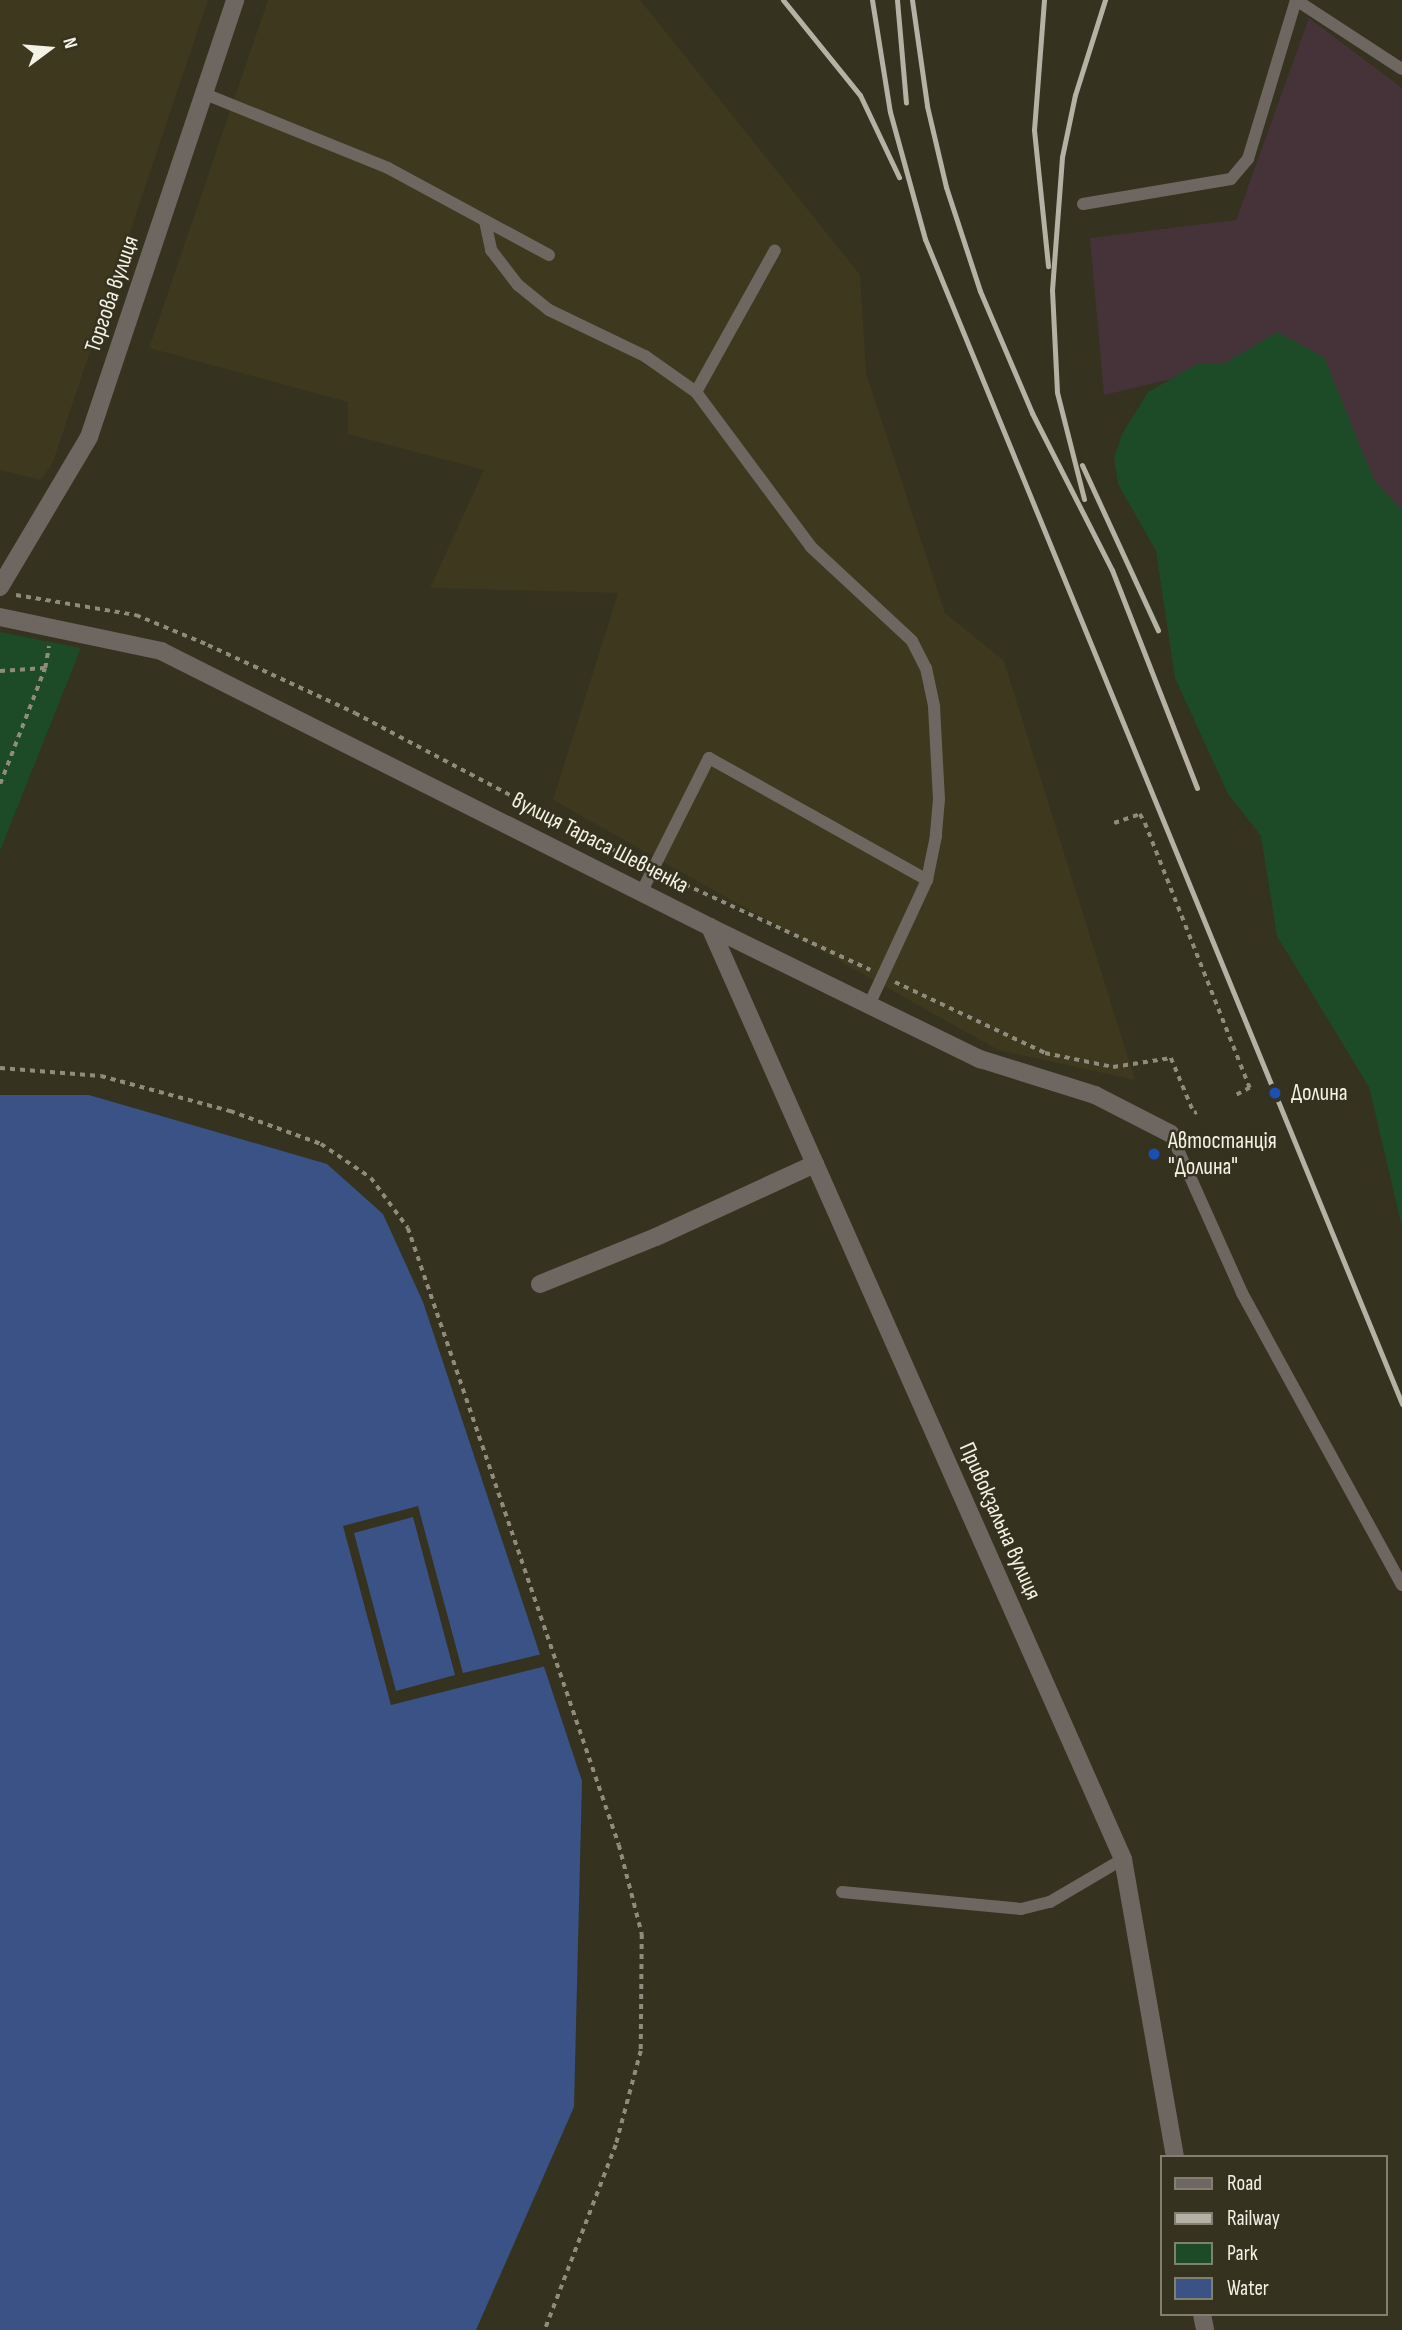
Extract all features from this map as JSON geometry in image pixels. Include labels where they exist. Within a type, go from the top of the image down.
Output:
[{"type":"street","name":"Торгова вулиця","points":[[5,591],[89,437],[235,0]]},
{"type":"street","name":"вулиця Тараса Шевченка","points":[[0,617],[162,651],[710,927],[980,1059],[1095,1095],[1171,1134]]},
{"type":"street","name":"Привокзальна вулиця","points":[[710,927],[1124,1859],[1175,2155]]},
{"type":"street","points":[[540,1284],[815,1164]]},
{"type":"lane","points":[[1083,204],[1231,179],[1248,159],[1296,0],[1402,69]]},
{"type":"lane","points":[[205,94],[388,168],[549,255]]},
{"type":"lane","points":[[485,221],[491,250],[518,285],[549,310],[645,356],[696,392],[811,547],[912,641],[926,668],[934,707],[939,799],[927,880],[870,1003]]},
{"type":"lane","points":[[696,392],[775,250]]},
{"type":"lane","points":[[642,891],[709,758],[927,880]]},
{"type":"lane","points":[[1171,1134],[1242,1293],[1402,1585]]},
{"type":"lane","points":[[842,1892],[1021,1909],[1049,1902],[1124,1859]]},
{"type":"path","points":[[5,591],[136,615],[208,645],[355,713],[653,870],[1045,1053],[1113,1067],[1171,1058],[1194,1113],[1197,1112]]},
{"type":"path","points":[[0,783],[45,668],[52,628]]},
{"type":"path","points":[[0,671],[45,668]]},
{"type":"path","points":[[1114,823],[1140,814],[1145,823],[1250,1088],[1235,1096]]},
{"type":"path","points":[[0,1068],[101,1076],[230,1111],[321,1144],[371,1178],[408,1228],[619,1845],[642,1934],[641,2051],[616,2145],[545,2330]]},
{"type":"shaded area","points":[[0,0],[208,0],[53,462],[41,480],[0,470]]},
{"type":"shaded area","points":[[268,0],[640,0],[860,275],[866,373],[945,613],[1004,661],[1135,1080],[998,1050],[553,800],[618,593],[430,588],[484,470],[348,434],[348,402],[149,348]]},
{"type":"shaded area","points":[[1309,18],[1402,88],[1402,905],[1171,379],[1104,395],[1090,238],[1236,220]]},
{"type":"green space","points":[[1277,332],[1324,357],[1374,480],[1402,510],[1402,1227],[1369,1087],[1277,936],[1261,836],[1228,794],[1175,678],[1156,551],[1118,484],[1114,458],[1122,434],[1148,392],[1199,363],[1225,363]]},
{"type":"green space","points":[[0,632],[81,648],[0,851]]},
{"type":"water","points":[[0,1095],[89,1095],[327,1164],[383,1214],[423,1302],[582,1781],[574,2107],[476,2330],[0,2330]]},
{"type":"pier","points":[[418,1506],[463,1673],[542,1654],[546,1666],[391,1705],[343,1526]],"holes":[[[413,1517],[455,1675],[396,1691],[354,1533]]]},
{"type":"railway","points":[[783,0],[860,95],[899,177]]},
{"type":"railway","points":[[872,0],[890,112],[925,239],[1402,1404]]},
{"type":"railway","points":[[897,0],[906,103]]},
{"type":"railway","points":[[912,0],[927,106],[946,187],[980,291],[1032,413],[1112,570],[1197,788]]},
{"type":"railway","points":[[1044,0],[1034,130],[1048,266]]},
{"type":"railway","points":[[1084,499],[1057,392],[1052,290],[1062,157],[1075,95],[1105,0]]},
{"type":"railway","points":[[1082,465],[1158,630]]},
{"type":"place","name":"Долина","points":[[1275,1093]]},
{"type":"place","name":"Автостанція \"Долина\"","points":[[1154,1154]]}]
